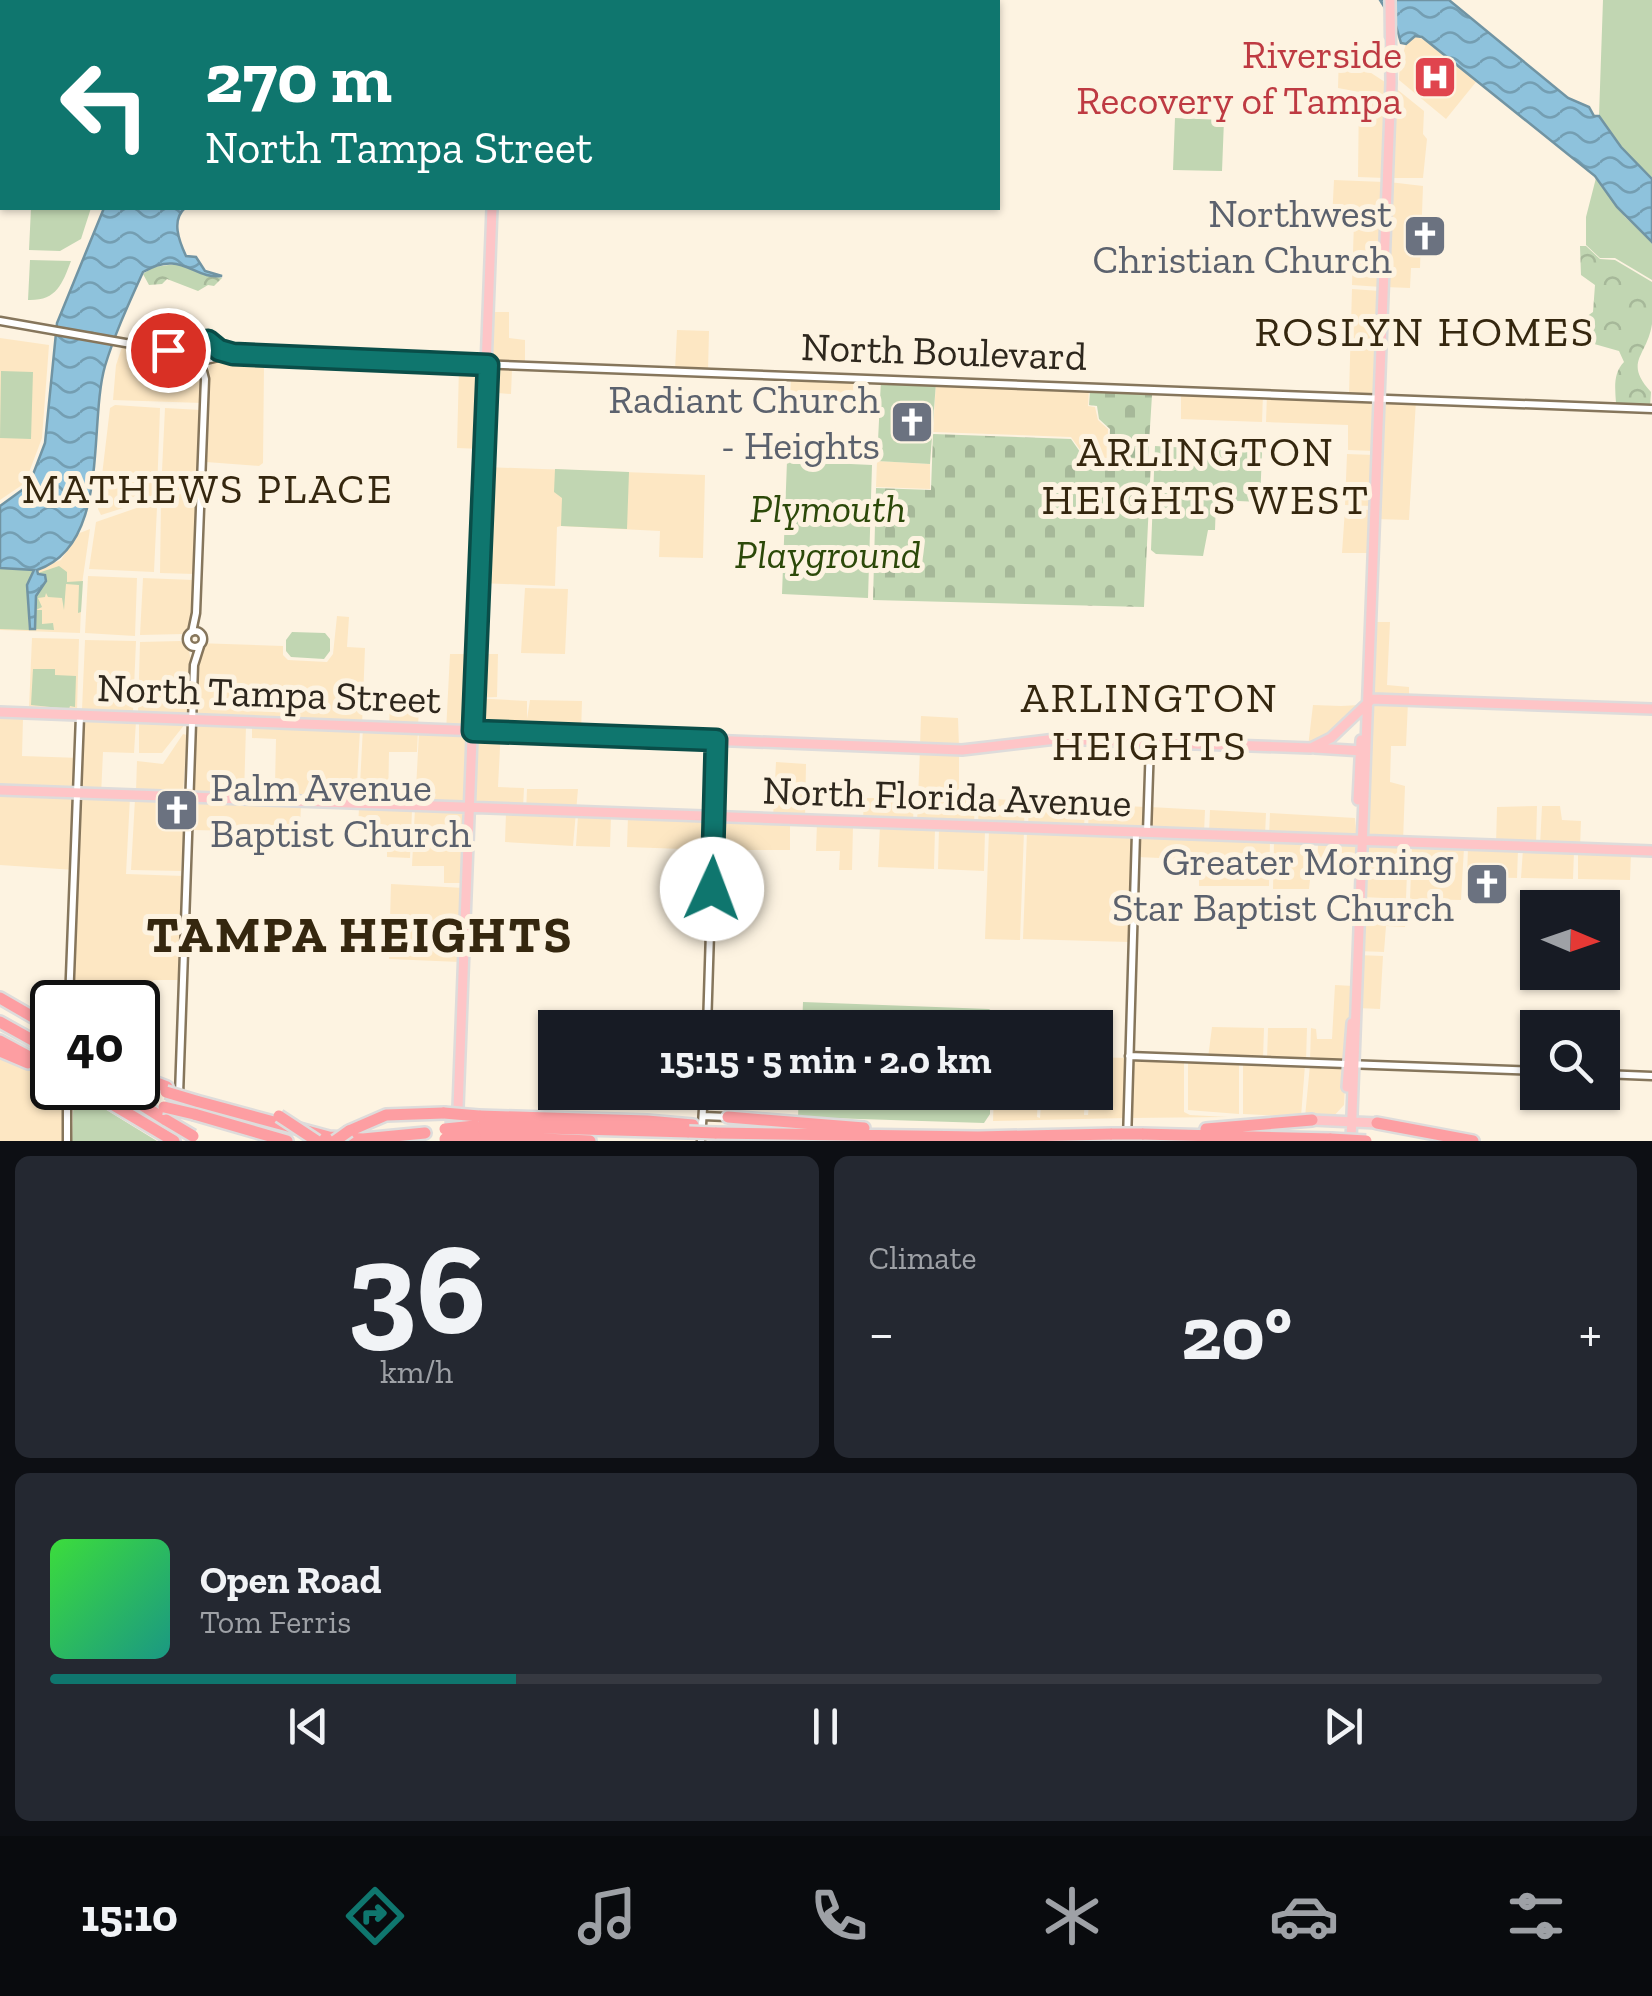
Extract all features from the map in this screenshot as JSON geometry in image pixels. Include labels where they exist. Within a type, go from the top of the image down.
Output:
[{"type":"highway","points":[[0,998],[30,1016]]},
{"type":"highway","points":[[0,1022],[30,1039]]},
{"type":"highway","points":[[0,1041],[29,1060]]},
{"type":"highway","points":[[0,1052],[29,1060]]},
{"type":"highway","points":[[160,1087],[288,1141]]},
{"type":"highway","points":[[195,1103],[341,1138],[441,1137]]},
{"type":"highway","points":[[160,1105],[195,1103],[279,1116],[316,1141]]},
{"type":"highway","points":[[123,1110],[176,1141]]},
{"type":"highway","points":[[150,1110],[197,1139]]},
{"type":"highway","points":[[335,1141],[386,1115],[444,1113],[476,1126],[590,1141]]},
{"type":"highway","points":[[728,1117],[978,1137]]},
{"type":"highway","points":[[1167,1134],[1312,1120]]},
{"type":"highway","points":[[1378,1123],[1473,1141]]},
{"type":"highway","points":[[408,1141],[441,1137],[476,1126],[978,1137],[1167,1134],[1378,1141]]},
{"type":"main road","points":[[1348,1141],[1379,397],[1390,0]]},
{"type":"main road","points":[[441,1137],[470,808],[492,210]]},
{"type":"main road","points":[[1314,748],[1331,738],[1366,703],[1376,699],[1652,709]]},
{"type":"main road","name":"North Tampa Street","points":[[0,712],[962,750],[1041,740],[1363,751]]},
{"type":"main road","name":"North Florida Avenue","points":[[0,790],[1652,852]]},
{"type":"main road","points":[[1348,1122],[1346,1105],[1352,1065]]},
{"type":"main road","points":[[1331,1121],[1346,1105]]},
{"type":"main road","points":[[1312,1120],[1378,1123]]},
{"type":"street","points":[[2,322],[212,359]]},
{"type":"street","name":"North Boulevard","points":[[200,344],[210,342],[233,354]]},
{"type":"street","points":[[168,350],[200,344],[199,358],[205,375]]},
{"type":"street","points":[[176,1141],[194,666],[204,639],[197,632],[196,614],[205,375],[216,348]]},
{"type":"street","name":"North Boulevard","points":[[212,359],[233,354],[1652,409]]},
{"type":"street","points":[[194,666],[187,639],[197,632]]},
{"type":"street","points":[[191,647],[200,646]]},
{"type":"street","points":[[70,980],[80,716]]},
{"type":"street","points":[[708,1010],[716,740]]},
{"type":"street","points":[[1127,1141],[1150,742]]},
{"type":"street","points":[[1129,1056],[1520,1071]]},
{"type":"street","points":[[1620,1075],[1652,1076]]},
{"type":"street","points":[[67,1110],[67,1141]]},
{"type":"street","points":[[700,1141],[703,1110]]},
{"type":"street","points":[[703,1116],[728,1117]]},
{"type":"shaded area","name":"Riverside Recovery of Tampa","points":[[1415,36],[1427,41],[1476,82],[1446,119],[1399,80],[1406,44]]},
{"type":"shaded area","points":[[1339,52],[1388,84],[1385,178],[1358,177],[1359,92],[1338,88]]},
{"type":"shaded area","points":[[1393,86],[1424,111],[1423,134],[1427,139],[1423,178],[1389,178]]},
{"type":"shaded area","points":[[1334,180],[1384,182],[1381,287],[1352,285],[1354,221],[1332,220]]},
{"type":"shaded area","points":[[1389,182],[1423,186],[1420,268],[1411,268],[1410,288],[1385,287]]},
{"type":"shaded area","points":[[1352,289],[1380,291],[1377,395],[1349,394]]},
{"type":"shaded area","points":[[491,312],[509,312],[509,338],[525,340],[525,364],[490,363]]},
{"type":"shaded area","points":[[677,330],[709,331],[708,371],[675,370]]},
{"type":"shaded area","points":[[0,338],[49,345],[42,438],[25,483],[0,500]]},
{"type":"shaded area","points":[[122,347],[197,362],[202,374],[202,403],[113,400]]},
{"type":"shaded area","points":[[226,357],[259,359],[264,365],[263,463],[259,466],[206,462],[208,370],[213,361]]},
{"type":"shaded area","points":[[459,366],[512,369],[511,394],[485,392],[482,449],[457,448]]},
{"type":"shaded area","points":[[791,378],[854,379],[853,401],[790,399]]},
{"type":"shaded area","points":[[936,382],[1089,390],[1088,406],[1095,407],[1098,420],[1108,429],[1107,458],[1085,457],[1071,437],[933,432]]},
{"type":"shaded area","points":[[1181,391],[1263,394],[1262,422],[1181,419]]},
{"type":"shaded area","points":[[1267,394],[1377,399],[1374,451],[1348,450],[1348,425],[1266,422]]},
{"type":"shaded area","points":[[1381,399],[1416,400],[1409,520],[1375,519]]},
{"type":"shaded area","points":[[110,408],[160,408],[157,492],[152,499],[101,515],[98,509]]},
{"type":"shaded area","points":[[165,408],[201,410],[199,483],[165,495],[161,492]]},
{"type":"shaded area","points":[[1347,454],[1373,455],[1371,506],[1345,505]]},
{"type":"shaded area","points":[[877,461],[930,464],[930,489],[876,487]]},
{"type":"shaded area","points":[[485,467],[705,475],[703,558],[659,557],[660,531],[561,526],[557,527],[555,586],[480,583]]},
{"type":"shaded area","points":[[191,490],[198,492],[195,574],[160,573],[161,501]]},
{"type":"shaded area","points":[[151,503],[157,507],[154,572],[89,569],[96,522]]},
{"type":"shaded area","points":[[1345,509],[1371,510],[1369,553],[1342,553]]},
{"type":"shaded area","points":[[90,529],[80,633],[0,630],[0,568],[34,570],[35,575],[27,585],[35,629],[37,569],[61,560],[77,534]]},
{"type":"shaded area","points":[[88,576],[137,578],[135,636],[85,633]]},
{"type":"shaded area","points":[[143,578],[193,580],[193,626],[184,634],[140,635]]},
{"type":"shaded area","points":[[525,588],[568,589],[565,654],[521,653]]},
{"type":"shaded area","points":[[337,616],[349,617],[347,647],[365,648],[362,726],[192,719],[196,643],[283,646],[283,655],[288,660],[327,662],[333,654]]},
{"type":"shaded area","points":[[1371,622],[1390,622],[1387,685],[1409,687],[1409,699],[1372,698]]},
{"type":"shaded area","points":[[32,638],[79,639],[77,711],[29,708]]},
{"type":"shaded area","points":[[85,640],[136,641],[133,712],[82,710]]},
{"type":"shaded area","points":[[180,641],[188,646],[191,661],[189,715],[138,712],[140,642]]},
{"type":"shaded area","points":[[450,654],[498,654],[497,697],[473,698],[527,701],[527,719],[530,700],[582,701],[581,734],[501,728],[498,787],[524,788],[523,808],[467,807],[464,883],[444,883],[444,866],[412,866],[419,732],[446,732]]},
{"type":"shaded area","points":[[1408,702],[1406,746],[1391,746],[1390,782],[1405,786],[1403,842],[1363,840],[1368,704]]},
{"type":"shaded area","points":[[390,703],[419,704],[417,752],[389,752],[388,805],[359,804],[363,727],[389,728]]},
{"type":"shaded area","points":[[1313,705],[1360,705],[1329,737],[1308,747]]},
{"type":"shaded area","points":[[921,716],[958,718],[959,747],[920,746]]},
{"type":"shaded area","points":[[0,717],[23,718],[22,756],[81,758],[84,720],[136,721],[134,753],[103,752],[101,796],[130,797],[126,874],[184,876],[180,980],[70,980],[75,870],[0,865]]},
{"type":"shaded area","points":[[139,721],[185,724],[162,753],[139,753]]},
{"type":"shaded area","points":[[196,724],[246,726],[244,796],[193,794]]},
{"type":"shaded area","points":[[252,727],[360,730],[356,801],[250,797],[251,784],[275,785],[276,739],[252,738]]},
{"type":"shaded area","points":[[183,734],[187,735],[183,794],[136,791],[137,761],[163,764]]},
{"type":"shaded area","points":[[920,749],[959,751],[959,796],[975,798],[974,825],[917,823]]},
{"type":"shaded area","points":[[776,762],[806,764],[805,819],[773,818]]},
{"type":"shaded area","points":[[527,789],[578,789],[573,846],[505,842],[506,813],[526,813]]},
{"type":"shaded area","points":[[864,798],[914,798],[913,823],[863,821]]},
{"type":"shaded area","points":[[979,798],[1025,801],[1024,827],[978,826]]},
{"type":"shaded area","points":[[135,799],[159,799],[158,822],[184,822],[181,871],[131,870]]},
{"type":"shaded area","points":[[1029,801],[1085,804],[1084,830],[1028,828]]},
{"type":"shaded area","points":[[192,802],[301,805],[300,827],[243,824],[242,831],[191,830]]},
{"type":"shaded area","points":[[1089,804],[1145,807],[1145,832],[1088,830]]},
{"type":"shaded area","points":[[1537,806],[1536,846],[1496,845],[1497,807]]},
{"type":"shaded area","points":[[1542,806],[1560,806],[1562,820],[1581,821],[1580,847],[1540,846]]},
{"type":"shaded area","points":[[359,807],[412,810],[410,858],[387,857],[387,832],[358,830]]},
{"type":"shaded area","points":[[1150,807],[1205,810],[1204,833],[1149,832]]},
{"type":"shaded area","points":[[1210,810],[1266,813],[1265,836],[1209,834]]},
{"type":"shaded area","points":[[1270,813],[1355,818],[1357,840],[1269,836]]},
{"type":"shaded area","points":[[578,816],[611,817],[610,847],[576,846]]},
{"type":"shaded area","points":[[628,817],[711,821],[710,850],[627,847]]},
{"type":"shaded area","points":[[717,820],[790,823],[790,850],[748,850],[745,884],[715,882]]},
{"type":"shaded area","points":[[817,823],[853,825],[852,870],[839,870],[840,851],[816,851]]},
{"type":"shaded area","points":[[880,826],[935,828],[934,869],[878,867]]},
{"type":"shaded area","points":[[939,828],[985,830],[984,871],[938,869]]},
{"type":"shaded area","points":[[989,830],[1024,831],[1020,940],[985,939]]},
{"type":"shaded area","points":[[1027,832],[1133,837],[1129,942],[1023,939]]},
{"type":"shaded area","points":[[1138,835],[1270,840],[1269,886],[1199,886],[1199,864],[1183,859],[1137,857]]},
{"type":"shaded area","points":[[1274,840],[1314,842],[1309,889],[1273,889]]},
{"type":"shaded area","points":[[1318,842],[1358,844],[1357,870],[1317,873]]},
{"type":"shaded area","points":[[1362,844],[1408,846],[1406,899],[1361,897]]},
{"type":"shaded area","points":[[1412,846],[1464,848],[1461,900],[1410,899]]},
{"type":"shaded area","points":[[1468,848],[1518,849],[1517,878],[1467,877]]},
{"type":"shaded area","points":[[1523,849],[1574,851],[1573,879],[1521,878]]},
{"type":"shaded area","points":[[1578,851],[1631,852],[1630,880],[1578,879]]},
{"type":"shaded area","points":[[391,884],[464,888],[460,962],[389,959]]},
{"type":"shaded area","points":[[1361,900],[1406,902],[1405,927],[1386,926],[1384,952],[1358,951]]},
{"type":"shaded area","points":[[1358,955],[1383,956],[1380,1009],[1357,1008]]},
{"type":"shaded area","points":[[1335,985],[1353,986],[1346,1062],[1310,1061],[1311,1028],[1316,1029],[1317,1039],[1332,1039]]},
{"type":"shaded area","points":[[1212,1027],[1264,1028],[1263,1059],[1208,1058]]},
{"type":"shaded area","points":[[1268,1028],[1307,1028],[1306,1061],[1267,1060]]},
{"type":"shaded area","points":[[0,1054],[30,1068],[30,1110],[65,1110],[65,1141],[0,1141]]},
{"type":"shaded area","points":[[1113,1058],[1127,1058],[1126,1118],[993,1121],[993,1110],[1037,1110],[1040,1118],[1041,1110],[1084,1110],[1084,1115],[1088,1110],[1113,1110]]},
{"type":"shaded area","points":[[1131,1058],[1184,1061],[1184,1112],[1228,1117],[1130,1118]]},
{"type":"shaded area","points":[[1188,1061],[1239,1062],[1239,1114],[1188,1110]]},
{"type":"shaded area","points":[[1243,1063],[1305,1065],[1301,1117],[1243,1114]]},
{"type":"shaded area","points":[[1310,1065],[1346,1066],[1344,1105],[1331,1119],[1305,1117]]},
{"type":"green space","points":[[1603,0],[1652,0],[1652,179],[1621,147],[1599,116]]},
{"type":"green space","points":[[1175,118],[1224,120],[1222,171],[1173,170]]},
{"type":"green space","points":[[1596,178],[1625,217],[1652,242],[1652,280],[1615,258],[1600,258],[1586,245],[1586,217]]},
{"type":"green space","points":[[31,210],[90,210],[81,239],[60,251],[29,250]]},
{"type":"green space","points":[[1580,246],[1586,246],[1600,259],[1615,260],[1652,282],[1652,324],[1638,366],[1651,392],[1650,407],[1616,403],[1616,376],[1624,362],[1619,351],[1573,338],[1576,324],[1593,312],[1595,285],[1581,275]]},
{"type":"green space","points":[[30,260],[71,261],[57,290],[45,298],[28,300]]},
{"type":"green space","points":[[177,264],[222,278],[214,286],[198,291],[167,279],[162,284],[149,285],[143,274],[153,267]]},
{"type":"green space","points":[[1,371],[33,372],[31,439],[0,438]]},
{"type":"green space","points":[[881,380],[936,382],[930,464],[877,461]]},
{"type":"green space","points":[[1090,391],[1152,395],[1148,459],[1109,458],[1110,429],[1099,419],[1097,406],[1089,405]]},
{"type":"green space","points":[[933,434],[1071,439],[1085,459],[1151,461],[1144,607],[873,600],[876,488],[931,490]]},
{"type":"green space","points":[[1155,446],[1262,452],[1260,502],[1216,500],[1215,530],[1208,530],[1203,556],[1156,554],[1151,550]]},
{"type":"green space","name":"Plymouth Playground","points":[[787,461],[872,465],[868,598],[782,594]]},
{"type":"green space","points":[[555,469],[629,472],[627,529],[561,526],[562,498],[554,492]]},
{"type":"green space","points":[[59,566],[67,572],[67,582],[83,581],[81,612],[78,613],[79,585],[66,584],[64,610],[62,598],[48,597],[46,593],[38,598],[42,607],[36,610],[38,573]]},
{"type":"green space","points":[[0,568],[34,570],[35,575],[27,585],[29,630],[0,629]]},
{"type":"green space","points":[[36,610],[42,610],[42,624],[53,623],[54,630],[35,629]]},
{"type":"green space","points":[[292,632],[325,633],[330,639],[330,651],[324,659],[291,657],[286,651],[286,640]]},
{"type":"green space","points":[[33,669],[55,669],[55,675],[76,676],[75,707],[31,705]]},
{"type":"green space","points":[[803,1002],[990,1010],[803,1010]]},
{"type":"green space","points":[[73,1110],[107,1110],[157,1141],[72,1141]]},
{"type":"green space","points":[[798,1110],[990,1110],[984,1123],[798,1117]]},
{"type":"water","points":[[1380,0],[1449,0],[1568,98],[1589,107],[1652,179],[1652,242],[1617,207],[1595,176],[1422,37],[1401,43]]},
{"type":"water","points":[[103,210],[183,210],[177,225],[186,256],[196,257],[205,271],[222,276],[168,263],[143,272],[105,366],[87,510],[76,536],[60,556],[37,570],[45,575],[46,581],[36,596],[35,629],[30,629],[27,585],[34,570],[0,568],[0,506],[29,485],[45,443],[57,323]]},
{"type":"place","name":"Riverside Recovery of Tampa","points":[[1435,77]]},
{"type":"place","name":"Northwest Christian Church","points":[[1425,236]]},
{"type":"place","name":"Radiant Church - Heights","points":[[912,422]]},
{"type":"place","name":"Palm Avenue Baptist Church","points":[[177,810]]},
{"type":"place","name":"Greater Morning Star Baptist Church","points":[[1487,884]]},
{"type":"district","name":"ROSLYN HOMES","points":[[1425,331]]},
{"type":"district","name":"ARLINGTON HEIGHTS WEST","points":[[1206,475]]},
{"type":"district","name":"MATHEWS PLACE","points":[[208,488]]},
{"type":"district","name":"ARLINGTON HEIGHTS","points":[[1150,721]]},
{"type":"district","name":"TAMPA HEIGHTS","points":[[360,935]]},
{"type":"route","points":[[168,350],[208,341],[233,354],[488,365],[473,731],[716,740],[712,889]]}]
